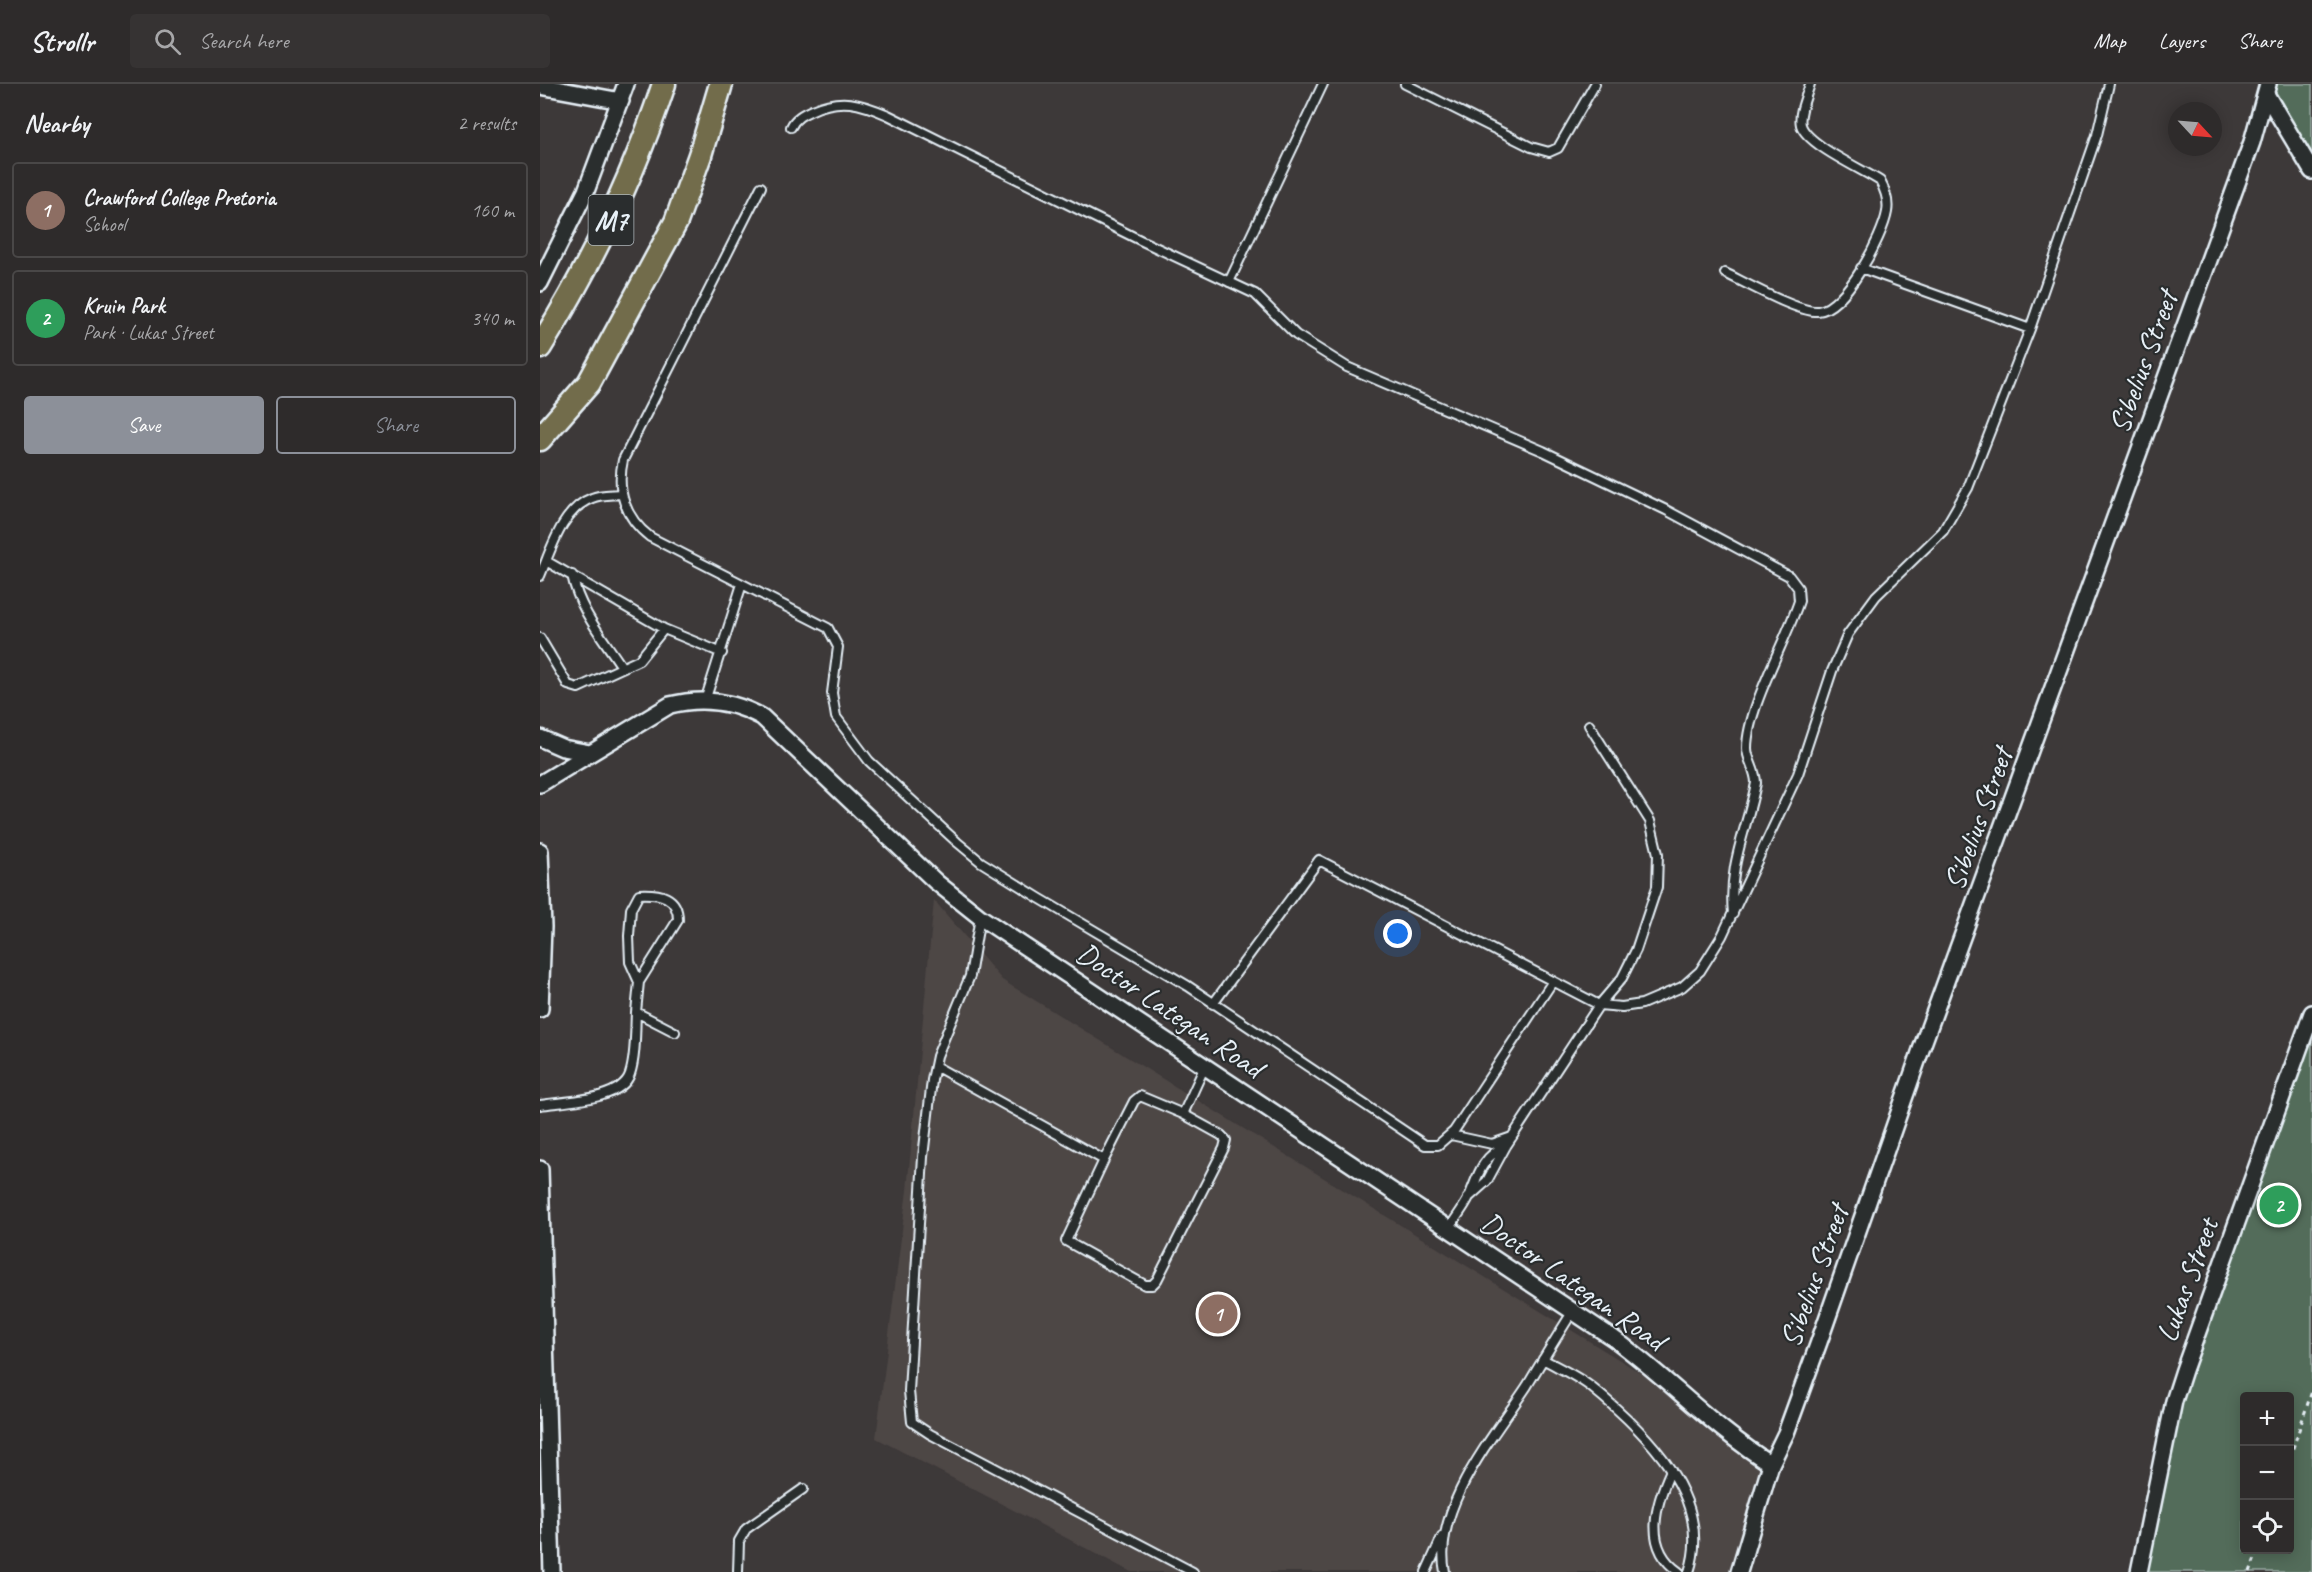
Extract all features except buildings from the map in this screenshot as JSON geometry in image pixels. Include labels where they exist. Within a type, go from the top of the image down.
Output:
[{"type":"main road","name":"M7","points":[[540,347],[588,265],[626,189],[664,84]]},
{"type":"main road","name":"M7","points":[[540,439],[590,383],[676,222],[700,155],[721,84]]},
{"type":"main road","points":[[540,457],[590,383]]},
{"type":"street","points":[[540,283],[586,191],[626,84]]},
{"type":"street","points":[[540,86],[621,100]]},
{"type":"street","points":[[2267,89],[2312,171]]},
{"type":"street","name":"Sibelius Street","points":[[1739,1572],[1771,1464],[1786,1433],[1827,1320],[1923,1044],[2255,133],[2267,89]]},
{"type":"street","name":"Doctor Lategan Road","points":[[540,784],[660,710],[684,702],[705,701],[741,708],[766,720],[936,882],[980,917],[1627,1348],[1738,1442],[1771,1464]]},
{"type":"street","points":[[540,738],[562,748],[590,753]]},
{"type":"street","points":[[540,851],[543,927],[540,1009]]},
{"type":"street","name":"Lukas Street","points":[[2139,1572],[2175,1401],[2184,1370],[2312,1013]]},
{"type":"street","points":[[540,1169],[552,1572]]},
{"type":"lane","points":[[1229,282],[1323,84]]},
{"type":"lane","points":[[1405,84],[1531,147],[1549,152],[1558,148],[1596,84]]},
{"type":"lane","points":[[1725,273],[1799,307],[1818,311],[1832,307],[1861,268],[1887,213],[1885,192],[1880,181],[1815,141],[1801,125],[1801,114],[1810,84]]},
{"type":"lane","points":[[1213,1004],[1319,860],[1599,1005],[1622,1007],[1642,1004],[1682,987],[1700,971],[1734,915],[1798,774],[1841,648],[1866,607],[1943,531],[1960,506],[2030,328],[2097,135],[2109,84]]},
{"type":"lane","points":[[790,127],[801,115],[834,102],[866,105],[1264,301],[1289,330],[1330,359],[1543,451],[1719,537],[1783,572],[1793,580],[1798,588],[1799,601],[1750,726],[1747,749],[1755,771],[1756,783],[1735,859],[1731,885],[1734,915]]},
{"type":"lane","points":[[761,187],[623,460],[619,477],[621,494],[637,526],[650,537],[828,628],[838,647],[832,693],[836,717],[869,761],[981,862],[1162,970],[1414,1140],[1425,1145],[1438,1145],[1451,1135],[1553,981]]},
{"type":"lane","points":[[1861,268],[2030,328]]},
{"type":"lane","points":[[540,576],[555,538],[576,507],[596,496],[621,494]]},
{"type":"lane","points":[[546,561],[664,629],[722,653]]},
{"type":"lane","points":[[572,575],[576,591],[588,616],[622,667]]},
{"type":"lane","points":[[705,701],[742,584]]},
{"type":"lane","points":[[540,638],[566,683],[578,688],[644,655],[664,629]]},
{"type":"lane","points":[[1468,1198],[1487,1181],[1506,1146],[1599,1005],[1622,978],[1636,950],[1651,910],[1659,868],[1656,840],[1650,821],[1589,725]]},
{"type":"lane","points":[[540,1105],[601,1096],[623,1085],[630,1073],[639,982],[678,920],[678,909],[673,900],[655,894],[639,894],[631,909],[630,962],[639,982]]},
{"type":"lane","points":[[980,917],[970,976],[935,1066],[923,1157],[909,1391],[912,1422],[930,1434],[1193,1572]]},
{"type":"lane","points":[[636,1012],[675,1032]]},
{"type":"lane","points":[[935,1066],[1104,1160]]},
{"type":"lane","points":[[1183,1114],[1205,1066]]},
{"type":"lane","points":[[1140,1096],[1183,1114],[1226,1140],[1157,1280],[1152,1285],[1145,1284],[1066,1241],[1134,1101],[1140,1096]]},
{"type":"lane","points":[[1451,1135],[1492,1144],[1514,1136]]},
{"type":"lane","points":[[1449,1229],[1468,1198],[1482,1164],[1495,1151],[1506,1146]]},
{"type":"lane","points":[[1426,1572],[1469,1475],[1573,1311]]},
{"type":"lane","points":[[1543,1359],[1590,1386],[1655,1446],[1680,1485],[1690,1514],[1694,1545],[1689,1572]]},
{"type":"lane","points":[[1671,1470],[1656,1506],[1655,1519],[1660,1550],[1665,1560],[1679,1572]]},
{"type":"lane","points":[[738,1572],[739,1541],[746,1529],[803,1489]]},
{"type":"lane","points":[[1445,1572],[1442,1558],[1448,1525]]},
{"type":"path","points":[[2293,1446],[2312,1391]]},
{"type":"path","points":[[2250,1572],[2257,1554]]},
{"type":"shaded area","points":[[934,900],[1002,980],[1774,1455],[1746,1572],[1131,1572],[876,1438],[907,1190]]},
{"type":"green space","points":[[2273,84],[2312,84],[2312,157],[2272,87]]},
{"type":"green space","points":[[2312,1014],[2312,1572],[2143,1572],[2175,1405]]},
{"type":"place","name":"Kruin Park","points":[[2279,1205]]},
{"type":"place","name":"Crawford College Pretoria","points":[[1218,1314]]}]
